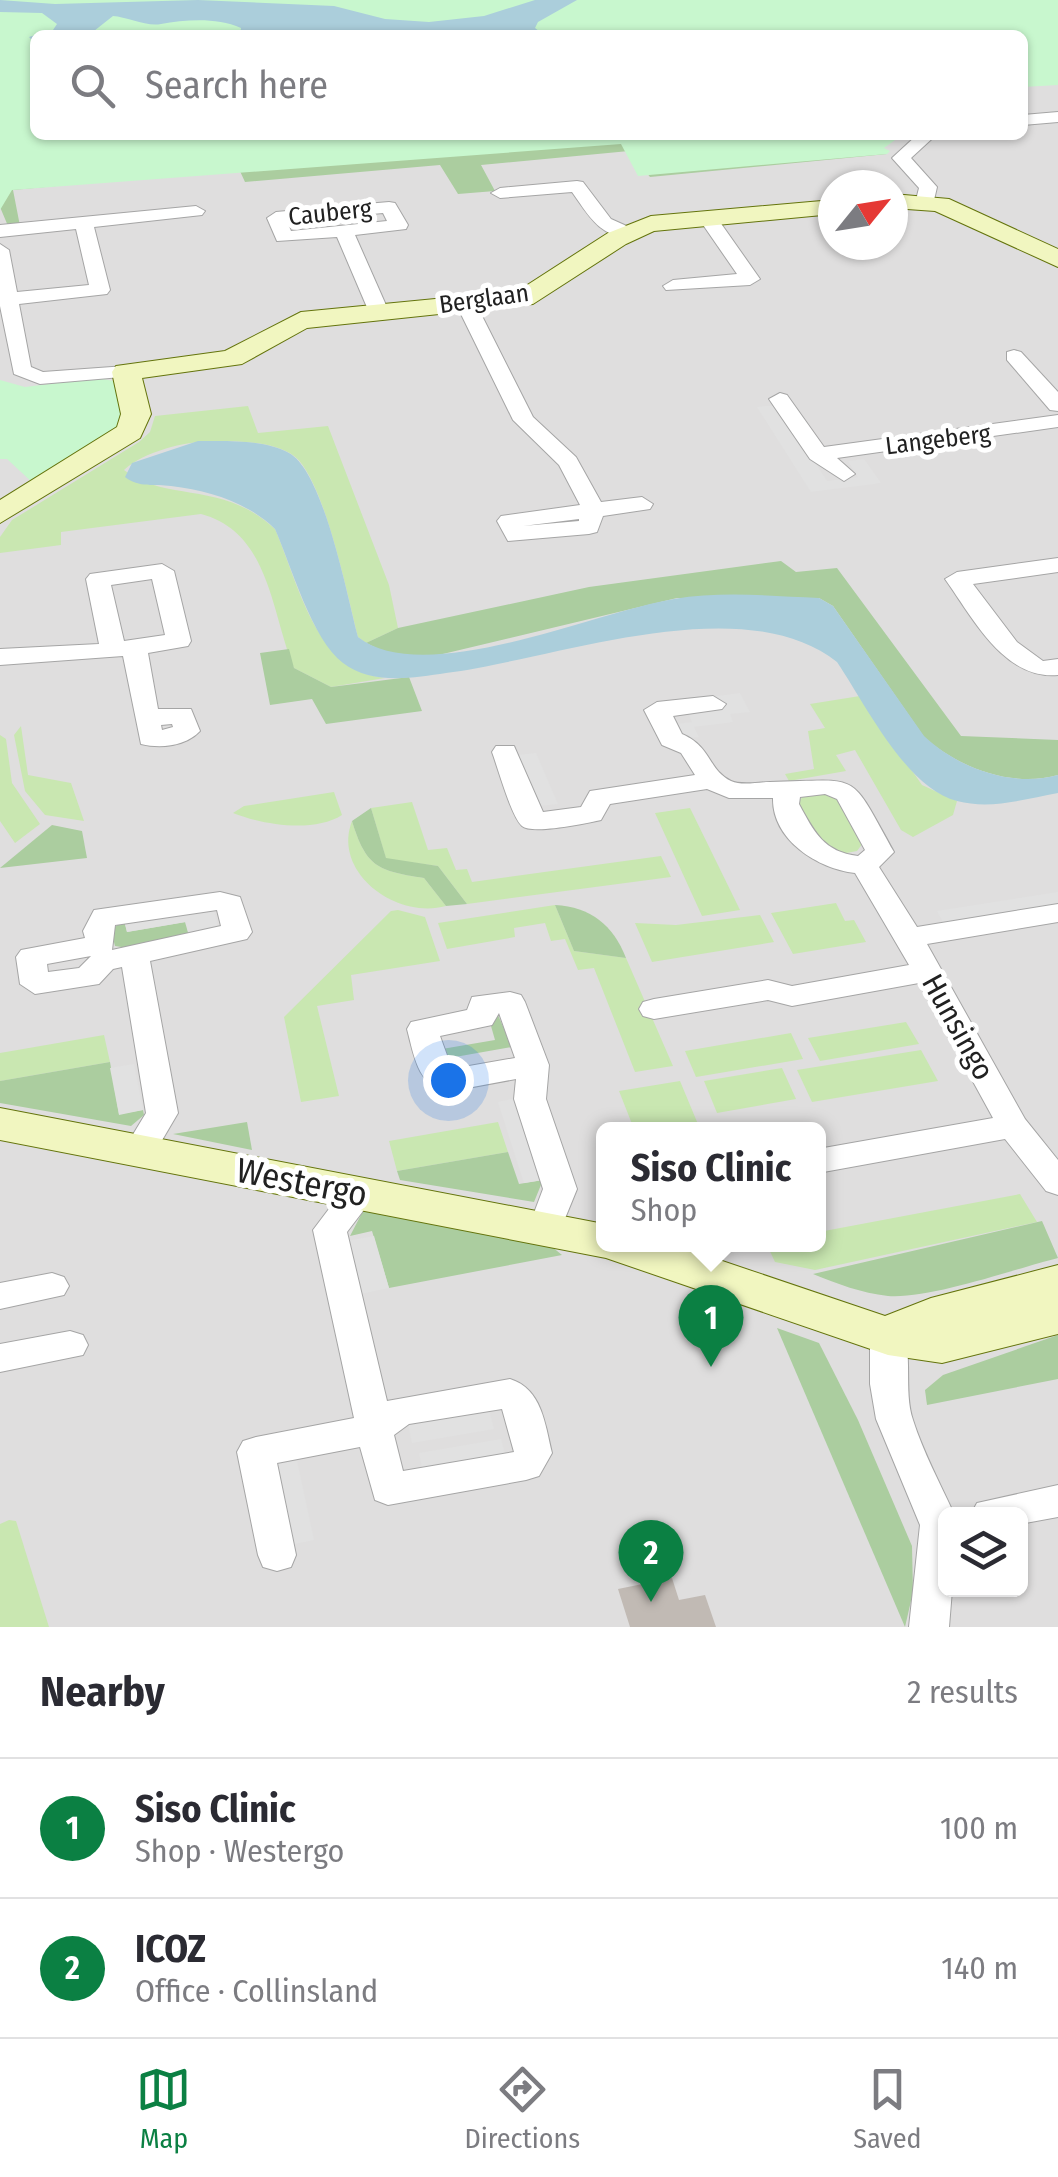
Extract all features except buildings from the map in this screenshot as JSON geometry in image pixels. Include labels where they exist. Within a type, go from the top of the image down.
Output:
[{"type":"street","points":[[1028,120],[1058,117]]},
{"type":"street","points":[[921,140],[901,158],[928,187],[925,200]]},
{"type":"street","points":[[500,193],[577,186],[604,223],[624,232]]},
{"type":"street","points":[[908,201],[925,200],[1058,259]]},
{"type":"street","name":"Cauberg","points":[[389,206],[399,225],[344,231],[284,237],[276,218],[389,206]]},
{"type":"street","name":"Berglaan","points":[[126,372],[223,360],[294,322],[524,298],[546,289],[624,232],[650,224],[818,208]]},
{"type":"street","points":[[0,230],[196,211]]},
{"type":"street","points":[[673,286],[750,278],[708,219]]},
{"type":"street","points":[[7,298],[100,290],[84,222]]},
{"type":"street","name":"Cauberg","points":[[344,231],[379,312]]},
{"type":"street","points":[[0,250],[21,370],[28,375],[65,378],[126,372],[136,414],[130,432],[0,514]]},
{"type":"street","points":[[466,304],[524,420],[568,462],[593,510],[642,504]]},
{"type":"street","points":[[1014,356],[1058,406]]},
{"type":"street","points":[[780,399],[818,454],[844,474]]},
{"type":"street","name":"Langeberg","points":[[818,454],[1058,422]]},
{"type":"street","points":[[1048,668],[1008,647],[958,579],[1058,564]]},
{"type":"street","points":[[0,656],[39,658],[123,648],[148,718]]},
{"type":"street","points":[[713,704],[657,710],[671,739],[692,748],[708,780],[721,789],[788,790],[829,784],[848,794],[880,852],[864,866],[834,863],[812,852],[784,804],[788,790]]},
{"type":"street","points":[[505,752],[533,822],[591,814],[600,797],[708,780]]},
{"type":"street","name":"Hunsingo","points":[[864,866],[910,938],[1012,1126],[1058,1183]]},
{"type":"street","points":[[910,938],[1058,912]]},
{"type":"street","points":[[113,953],[162,1113],[139,1151]]},
{"type":"street","points":[[654,1009],[768,990],[792,996],[928,972]]},
{"type":"street","points":[[532,1065],[530,1099],[560,1189],[545,1229]]},
{"type":"street","name":"Westergo","points":[[0,1124],[596,1240]]},
{"type":"street","points":[[826,1160],[1012,1126]]},
{"type":"street","points":[[277,1555],[256,1452],[375,1429],[330,1230],[359,1194]]},
{"type":"street","points":[[641,1252],[888,1336],[942,1344],[1058,1316]]},
{"type":"street","points":[[888,1336],[931,1316],[1058,1283]]},
{"type":"street","points":[[0,1296],[52,1286]]},
{"type":"street","points":[[888,1336],[888,1384],[894,1419],[938,1515]]},
{"type":"street","points":[[0,1358],[70,1345]]},
{"type":"street","points":[[1024,1507],[1058,1500]]},
{"type":"street","points":[[929,1627],[938,1556]]},
{"type":"shaded area","points":[[1058,81],[1058,1627],[0,1627],[0,190],[547,140],[1028,140],[1028,84]]},
{"type":"shaded area","points":[[778,405],[827,481],[858,477],[848,461],[864,459],[881,483],[811,492],[757,407]]},
{"type":"shaded area","points":[[740,693],[750,712],[730,714],[733,722],[694,727],[699,737],[683,739],[676,724],[692,722],[682,701]]},
{"type":"shaded area","points":[[536,753],[558,804],[539,806],[518,755]]},
{"type":"shaded area","points":[[1058,892],[1058,904],[943,922],[937,911]]},
{"type":"shaded area","points":[[213,906],[219,931],[189,936],[185,922],[127,932],[124,920]]},
{"type":"shaded area","points":[[134,1064],[143,1110],[119,1115],[110,1068]]},
{"type":"shaded area","points":[[516,1098],[543,1180],[524,1183],[498,1102]]},
{"type":"shaded area","points":[[374,1236],[389,1288],[360,1294],[346,1241]]},
{"type":"shaded area","points":[[489,1410],[494,1429],[412,1443],[408,1424]]},
{"type":"shaded area","points":[[501,1439],[506,1458],[423,1473],[419,1453]]},
{"type":"shaded area","points":[[296,1456],[314,1540],[290,1545],[272,1461]]},
{"type":"green space","points":[[0,0],[1058,0],[1058,85],[1028,87],[1028,30],[30,30],[30,140],[895,140],[884,148],[890,151],[887,154],[638,176],[621,144],[12,190],[0,210]]},
{"type":"green space","points":[[353,140],[857,140],[887,154],[650,177],[629,151],[481,165],[495,191],[458,194],[440,165],[245,182],[239,169],[13,190],[20,226],[8,226],[0,207],[0,178]]},
{"type":"green space","points":[[97,378],[114,381],[124,426],[34,484],[7,459],[0,459],[0,380],[25,387]]},
{"type":"green space","points":[[248,406],[258,433],[328,426],[389,585],[398,628],[366,643],[358,637],[325,513],[305,468],[286,451],[254,443],[200,442],[154,453],[124,470],[158,486],[235,504],[275,529],[302,598],[326,642],[361,672],[385,678],[331,687],[294,668],[255,556],[224,524],[201,514],[61,532],[61,545],[0,553],[0,537],[12,520],[139,442],[150,432],[155,416]]},
{"type":"green space","points":[[781,561],[796,572],[837,568],[961,736],[1058,740],[1058,775],[1005,777],[970,766],[938,748],[924,737],[833,606],[819,598],[677,598],[426,658],[387,653],[366,643],[398,628],[589,587]]},
{"type":"green space","points":[[289,649],[294,668],[331,687],[409,677],[422,711],[326,724],[312,699],[270,705],[260,653]]},
{"type":"green space","points":[[860,696],[922,785],[957,801],[953,815],[913,837],[901,830],[855,750],[836,755],[846,771],[789,781],[785,774],[814,769],[808,731],[825,728],[810,704]]},
{"type":"green space","points":[[21,726],[28,775],[71,783],[84,821],[45,815],[25,791],[14,735]]},
{"type":"green space","points":[[0,735],[6,739],[12,783],[40,824],[15,843],[0,821]]},
{"type":"green space","points":[[334,792],[342,815],[317,824],[273,824],[233,813],[244,806]]},
{"type":"green space","points":[[819,792],[837,797],[863,843],[857,851],[841,854],[822,848],[798,803],[803,796]]},
{"type":"green space","points":[[412,802],[428,850],[447,848],[456,870],[467,869],[472,882],[661,856],[671,877],[467,904],[438,866],[386,859],[371,808]]},
{"type":"green space","points":[[371,808],[386,858],[438,866],[467,904],[446,906],[424,878],[395,873],[369,857],[352,821]]},
{"type":"green space","points":[[690,808],[740,910],[702,916],[655,813]]},
{"type":"green space","points":[[352,821],[363,848],[376,864],[395,873],[424,878],[446,906],[407,906],[373,888],[351,858],[348,840]]},
{"type":"green space","points":[[52,825],[82,831],[87,858],[0,868]]},
{"type":"green space","points":[[836,903],[845,921],[854,920],[866,942],[793,954],[771,913]]},
{"type":"green space","points":[[555,905],[574,951],[626,958],[673,1066],[635,1072],[594,968],[578,970],[565,939],[551,941],[545,923],[514,928],[515,937],[447,949],[438,923]]},
{"type":"green space","points":[[555,905],[579,909],[599,920],[626,958],[574,951]]},
{"type":"green space","points":[[391,911],[425,917],[440,961],[351,975],[354,1000],[317,1006],[339,1096],[301,1102],[284,1017]]},
{"type":"green space","points":[[760,915],[774,942],[652,962],[635,923],[676,925]]},
{"type":"green space","points":[[124,920],[127,932],[186,922],[189,936],[128,948],[115,946],[111,930]]},
{"type":"green space","points":[[498,1015],[512,1047],[455,1057],[458,1069],[452,1070],[442,1049],[495,1040],[489,1019]]},
{"type":"green space","points":[[906,1022],[919,1044],[820,1061],[808,1038]]},
{"type":"green space","points":[[791,1033],[803,1059],[696,1077],[685,1051]]},
{"type":"green space","points":[[104,1035],[110,1062],[0,1081],[0,1053]]},
{"type":"green space","points":[[921,1050],[938,1081],[812,1102],[797,1070]]},
{"type":"green space","points":[[110,1062],[119,1114],[143,1110],[144,1115],[131,1126],[0,1103],[0,1081]]},
{"type":"green space","points":[[782,1068],[796,1099],[717,1113],[704,1081]]},
{"type":"green space","points":[[680,1081],[697,1122],[631,1122],[619,1091]]},
{"type":"green space","points":[[247,1122],[252,1150],[173,1134]]},
{"type":"green space","points":[[498,1122],[508,1152],[397,1171],[389,1141]]},
{"type":"green space","points":[[508,1152],[519,1184],[543,1180],[534,1202],[400,1180],[397,1171]]},
{"type":"green space","points":[[1020,1194],[1037,1222],[815,1270],[775,1262],[770,1252],[826,1252],[826,1231]]},
{"type":"green space","points":[[364,1209],[546,1242],[562,1255],[389,1288],[372,1231],[350,1236]]},
{"type":"green space","points":[[1042,1221],[1058,1258],[949,1288],[888,1296],[813,1274]]},
{"type":"green space","points":[[777,1328],[819,1343],[858,1420],[912,1546],[913,1592],[905,1627]]},
{"type":"green space","points":[[1058,1335],[1058,1379],[927,1405],[925,1390],[943,1375]]},
{"type":"green space","points":[[16,1521],[49,1627],[0,1627],[0,1524]]},
{"type":"water","points":[[0,0],[55,4],[198,0],[334,6],[385,19],[429,22],[484,16],[535,0],[577,0],[538,22],[538,30],[241,30],[221,22],[155,25],[113,16],[95,30],[53,30],[57,24],[42,13],[0,12]]},
{"type":"water","points":[[198,441],[268,445],[289,453],[302,465],[323,509],[358,637],[387,651],[424,655],[466,651],[674,599],[710,595],[819,598],[833,606],[924,736],[953,757],[986,772],[1022,779],[1058,775],[1058,793],[982,804],[957,801],[938,793],[904,763],[837,662],[797,640],[751,630],[647,634],[420,677],[379,677],[354,670],[332,652],[322,637],[303,601],[275,529],[240,505],[214,495],[141,484],[125,477],[132,463]]},
{"type":"place","name":"Siso Clinic","points":[[711,1367]]},
{"type":"place","name":"ICOZ","points":[[651,1602]]}]
